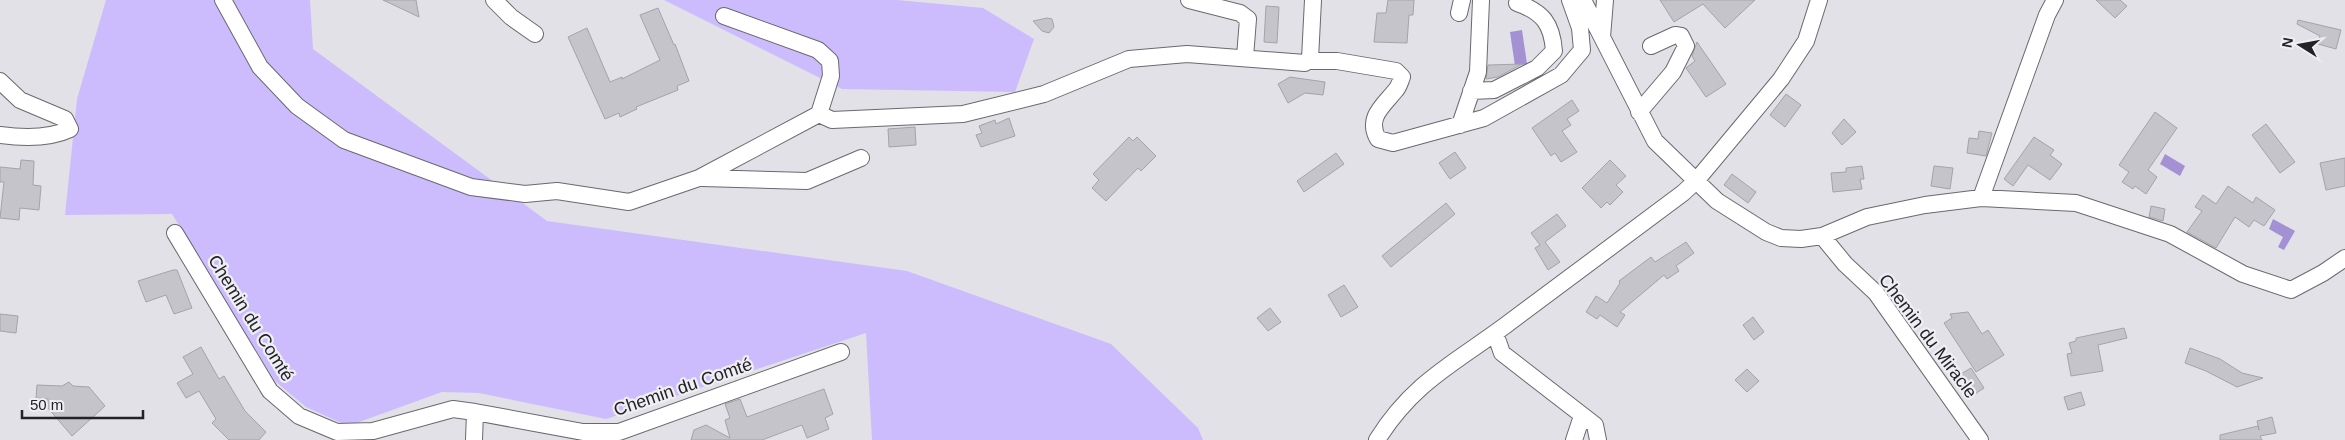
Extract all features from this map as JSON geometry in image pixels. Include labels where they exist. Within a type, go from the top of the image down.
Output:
[{"type":"street","points":[[223,0],[260,67],[297,106],[344,140],[471,187],[525,194],[557,191],[629,202],[699,178],[819,114],[831,76],[830,62],[818,50],[724,16]]},
{"type":"street","points":[[494,0],[512,17],[535,34]]},
{"type":"street","points":[[1189,0],[1240,13],[1248,19],[1244,58]]},
{"type":"street","points":[[1307,61],[1310,59],[1313,0]]},
{"type":"street","points":[[1460,124],[1478,72],[1481,0]]},
{"type":"street","points":[[819,114],[832,120],[963,114],[1044,94],[1129,59],[1187,54],[1305,63],[1307,61],[1347,63],[1396,72],[1402,77],[1397,90],[1383,104],[1373,119],[1374,131],[1378,139],[1387,143],[1393,143],[1484,118],[1561,75],[1582,50],[1580,28],[1570,0]]},
{"type":"street","points":[[1583,0],[1655,141],[1717,201],[1766,232],[1781,238],[1801,239],[1822,236],[1867,217],[1924,205],[1981,198],[2076,203],[2170,234],[2243,274],[2291,290],[2323,273],[2345,258]]},
{"type":"street","points":[[1602,37],[1605,0]]},
{"type":"street","points":[[1377,440],[1390,419],[1407,398],[1454,360],[1495,333],[1683,193],[1696,181],[1781,79],[1806,41],[1819,0]]},
{"type":"street","points":[[1981,198],[2005,136],[2047,15],[2055,0]]},
{"type":"street","points":[[1472,91],[1494,90],[1537,68],[1554,51],[1553,37],[1543,17],[1534,9],[1517,3]]},
{"type":"street","points":[[1639,112],[1673,72],[1686,46],[1680,36],[1675,35],[1651,46]]},
{"type":"street","points":[[0,81],[20,100],[65,119],[70,130],[59,135],[20,137],[0,135]]},
{"type":"street","points":[[699,178],[807,181],[861,158]]},
{"type":"street","name":"Chemin du Comté","points":[[175,233],[270,391],[299,416],[337,432],[373,432],[453,409],[584,432],[619,432],[841,352]]},
{"type":"street","name":"Chemin du Miracle","points":[[1822,236],[1844,264],[1876,293],[1980,440]]},
{"type":"street","points":[[1495,333],[1502,353],[1595,425],[1598,440]]},
{"type":"street","points":[[474,440],[475,412]]},
{"type":"street","points":[[1574,440],[1582,416]]},
{"type":"shaded area","points":[[106,0],[310,0],[313,49],[547,221],[907,271],[1111,344],[1198,428],[1203,440],[872,440],[866,333],[606,419],[479,393],[442,392],[348,426],[306,407],[275,381],[172,214],[65,215],[77,99]]},
{"type":"shaded area","points":[[664,0],[897,0],[983,8],[1034,39],[1015,92],[842,89]]},
{"type":"shaded area","points":[[1522,30],[1527,64],[1515,66],[1510,32]]},
{"type":"shaded area","points":[[2165,154],[2185,166],[2180,176],[2160,164]]},
{"type":"shaded area","points":[[2273,219],[2295,231],[2284,250],[2278,247],[2283,237],[2269,229]]},
{"type":"building","points":[[383,0],[416,0],[419,17]]},
{"type":"building","points":[[1388,0],[1414,0],[1413,15],[1409,15],[1407,43],[1374,42],[1377,13],[1386,13]]},
{"type":"building","points":[[1660,0],[1755,0],[1725,28],[1703,4],[1674,22]]},
{"type":"building","points":[[2096,0],[2120,0],[2127,6],[2115,18]]},
{"type":"building","points":[[1266,6],[1279,7],[1277,43],[1264,42]]},
{"type":"building","points":[[658,8],[675,44],[689,81],[677,86],[678,90],[636,107],[637,109],[620,117],[619,113],[605,119],[568,37],[587,28],[610,82],[622,77],[622,79],[660,60],[640,15]]},
{"type":"building","points":[[1047,18],[1052,19],[1054,27],[1049,33],[1042,31],[1033,21]]},
{"type":"building","points":[[2298,20],[2341,30],[2336,49],[2318,44],[2320,36],[2297,24]]},
{"type":"building","points":[[1697,42],[1726,84],[1706,97],[1686,68],[1695,61],[1692,56]]},
{"type":"building","points":[[1522,64],[1498,77],[1486,79],[1488,65]]},
{"type":"building","points":[[1290,77],[1325,82],[1323,95],[1305,93],[1288,103],[1278,84]]},
{"type":"building","points":[[1786,94],[1801,105],[1785,127],[1770,115]]},
{"type":"building","points":[[1572,100],[1579,111],[1567,119],[1571,125],[1562,131],[1577,152],[1561,162],[1555,153],[1551,156],[1532,128]]},
{"type":"building","points":[[2155,112],[2177,128],[2148,170],[2157,177],[2146,194],[2135,186],[2133,189],[2122,182],[2129,172],[2119,165]]},
{"type":"building","points":[[1009,118],[1015,136],[981,147],[976,135],[982,133],[979,126],[995,120],[996,124]]},
{"type":"building","points":[[1844,119],[1856,132],[1842,145],[1832,133]]},
{"type":"building","points":[[2266,124],[2295,162],[2280,173],[2252,135]]},
{"type":"building","points":[[915,127],[916,145],[889,147],[888,129]]},
{"type":"building","points":[[1979,131],[1992,133],[1986,156],[1967,153],[1969,138],[1978,139]]},
{"type":"building","points":[[1129,137],[1133,141],[1137,137],[1156,156],[1141,171],[1138,168],[1106,201],[1092,188],[1099,180],[1093,174]]},
{"type":"building","points":[[2034,137],[2054,150],[2050,155],[2062,164],[2050,180],[2028,165],[2013,186],[2004,179]]},
{"type":"building","points":[[1455,152],[1466,168],[1450,179],[1439,163]]},
{"type":"building","points":[[1336,153],[1344,164],[1304,192],[1297,181]]},
{"type":"building","points":[[2345,158],[2345,186],[2326,190],[2320,163]]},
{"type":"building","points":[[21,160],[34,161],[33,185],[41,186],[39,210],[20,208],[19,220],[0,218],[4,182],[0,182],[0,167],[20,169]]},
{"type":"building","points":[[1610,160],[1626,176],[1616,185],[1623,192],[1610,205],[1607,202],[1601,208],[1582,188]]},
{"type":"building","points":[[1862,166],[1864,179],[1860,179],[1862,189],[1833,192],[1831,173],[1846,172],[1846,168]]},
{"type":"building","points":[[1934,166],[1953,168],[1950,189],[1931,186]]},
{"type":"building","points":[[1732,174],[1756,192],[1748,203],[1724,185]]},
{"type":"building","points":[[2228,186],[2253,203],[2256,197],[2275,210],[2264,226],[2254,220],[2249,227],[2235,217],[2216,248],[2187,232],[2202,211],[2195,207],[2203,195],[2216,204]]},
{"type":"building","points":[[1446,203],[1455,214],[1391,267],[1382,256]]},
{"type":"building","points":[[2151,206],[2165,209],[2163,221],[2149,217]]},
{"type":"building","points":[[1557,214],[1566,226],[1545,242],[1560,262],[1548,270],[1535,248],[1540,245],[1531,233]]},
{"type":"building","points":[[1686,242],[1694,253],[1676,266],[1679,271],[1667,279],[1664,275],[1620,312],[1625,315],[1617,327],[1600,315],[1597,319],[1586,312],[1596,296],[1607,303],[1620,283],[1619,281],[1651,257],[1655,262]]},
{"type":"building","points":[[177,270],[192,308],[174,314],[166,295],[146,302],[138,281]]},
{"type":"building","points":[[1344,285],[1358,307],[1341,317],[1328,295]]},
{"type":"building","points":[[1270,308],[1281,322],[1268,331],[1257,318]]},
{"type":"building","points":[[1968,312],[1982,334],[1988,330],[2004,355],[1976,372],[1944,323],[1952,318],[1950,314]]},
{"type":"building","points":[[0,314],[18,316],[16,333],[0,331]]},
{"type":"building","points":[[1753,317],[1764,332],[1754,340],[1743,325]]},
{"type":"building","points":[[2124,328],[2127,338],[2098,345],[2103,371],[2071,376],[2067,354],[2072,353],[2069,343],[2076,341],[2076,338]]},
{"type":"building","points":[[201,347],[219,379],[224,376],[245,411],[266,432],[259,440],[229,440],[212,423],[216,419],[199,391],[186,398],[177,383],[193,374],[183,357]]},
{"type":"building","points":[[2190,348],[2220,359],[2242,373],[2263,378],[2237,387],[2206,371],[2185,363]]},
{"type":"building","points":[[1971,368],[1984,388],[1972,396],[1959,375]]},
{"type":"building","points":[[1747,369],[1759,381],[1747,392],[1735,380]]},
{"type":"building","points":[[69,382],[73,386],[89,387],[105,406],[72,436],[48,408],[48,399],[36,398],[37,385],[62,386]]},
{"type":"building","points":[[824,389],[833,414],[825,418],[829,429],[807,438],[802,425],[762,440],[691,440],[694,430],[706,425],[730,438],[725,420],[730,418],[725,404],[740,399],[747,417]]},
{"type":"building","points":[[2081,392],[2085,405],[2068,410],[2064,397]]},
{"type":"building","points":[[2272,417],[2276,433],[2260,436],[2262,440],[2220,440],[2220,435],[2258,426],[2259,430],[2257,421]]}]
